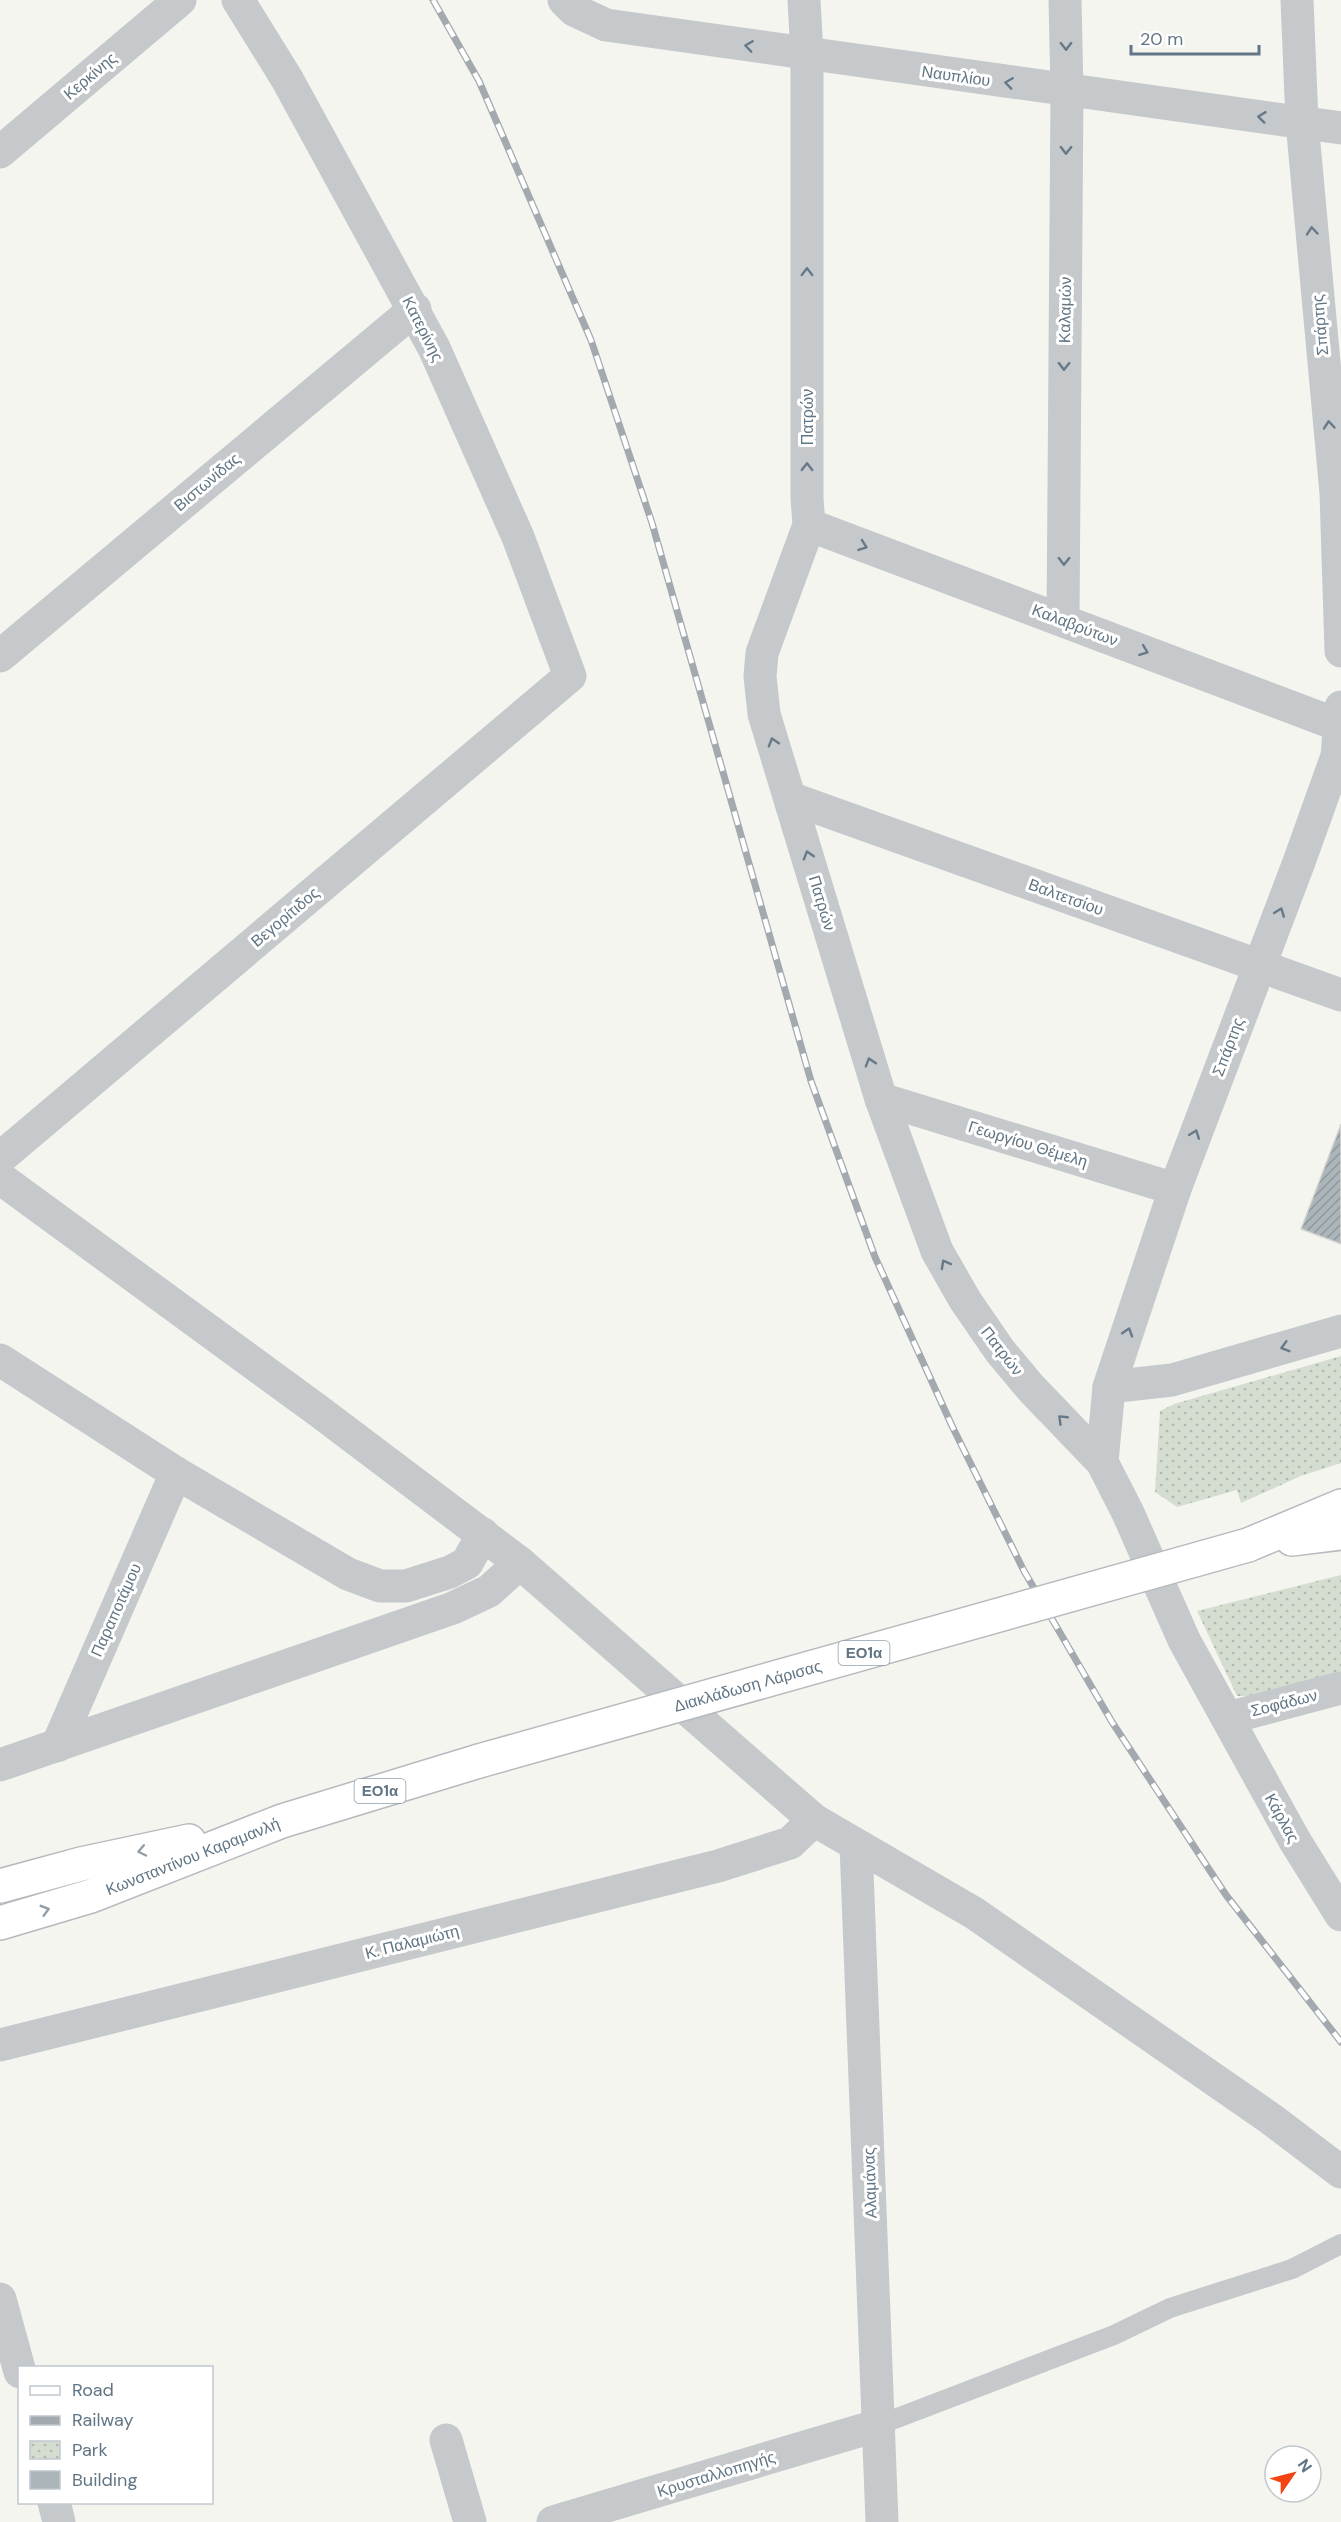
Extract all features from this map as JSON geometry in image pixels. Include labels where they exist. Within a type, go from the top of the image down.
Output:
[{"type":"main road","name":"Διακλάδωση Λάρισας","points":[[282,1821],[479,1761],[1248,1545],[1341,1506]]},
{"type":"main road","name":"Διακλάδωση Λάρισας","points":[[1248,1545],[1341,1533]]},
{"type":"main road","name":"Κωνσταντίνου Καραμανλή","points":[[0,1886],[81,1864],[282,1821]]},
{"type":"main road","name":"Κωνσταντίνου Καραμανλή","points":[[0,1923],[91,1896],[282,1821]]},
{"type":"street","name":"Κερκίνης","points":[[0,152],[180,0]]},
{"type":"street","name":"Κατερίνης","points":[[238,0],[287,79],[434,348],[518,537],[570,676]]},
{"type":"street","name":"Πατρών","points":[[804,0],[807,54],[807,498],[809,525],[762,653],[760,676],[764,714],[881,1099],[938,1251],[965,1300],[1000,1351],[1031,1388],[1102,1462],[1128,1513],[1172,1614],[1228,1718]]},
{"type":"street","name":"Καλαμών","points":[[1063,620],[1067,91],[1065,0]]},
{"type":"street","name":"Σπάρτης","points":[[1297,0],[1302,122],[1336,492],[1341,651]]},
{"type":"street","name":"Ναυπλίου","points":[[569,5],[606,25],[1341,128]]},
{"type":"street","name":"Βιστωνίδας","points":[[0,656],[414,309]]},
{"type":"street","name":"Καλαβρύτων","points":[[809,525],[1063,620],[1341,719]]},
{"type":"street","name":"Βεγορίτιδος","points":[[0,1158],[570,676]]},
{"type":"street","name":"Σπάρτης","points":[[1102,1462],[1109,1387],[1175,1189],[1337,756],[1341,719]]},
{"type":"street","name":"Βαλτετσίου","points":[[790,798],[1341,995]]},
{"type":"street","name":"Γεωργίου Θέμελη","points":[[881,1099],[1175,1189]]},
{"type":"street","points":[[0,1178],[520,1563],[814,1820],[974,1913],[1271,2119],[1341,2172]]},
{"type":"street","points":[[1109,1387],[1172,1380],[1341,1331]]},
{"type":"street","points":[[0,1360],[176,1473],[348,1574],[380,1586],[406,1586],[450,1572],[467,1563],[483,1534]]},
{"type":"street","name":"Παραποτάμου","points":[[57,1746],[176,1473]]},
{"type":"street","points":[[0,1765],[453,1608],[489,1591],[520,1563]]},
{"type":"street","name":"Σοφάδων","points":[[1228,1718],[1341,1688]]},
{"type":"street","name":"Κάρλας","points":[[1228,1718],[1295,1840],[1341,1915]]},
{"type":"street","name":"Κ. Παλαμιώτη","points":[[0,2044],[718,1866],[790,1843],[814,1820]]},
{"type":"street","name":"Αλαμάνας","points":[[856,1845],[882,2522]]},
{"type":"street","points":[[0,2299],[18,2366]]},
{"type":"street","name":"Κρυσταλλοπηγής","points":[[554,2522],[879,2425]]},
{"type":"street","points":[[446,2440],[470,2522]]},
{"type":"street","points":[[54,2504],[59,2522]]},
{"type":"lane","points":[[879,2425],[1104,2339],[1170,2308],[1292,2269],[1341,2244]]},
{"type":"green space","points":[[1341,1356],[1341,1463],[1301,1476],[1241,1503],[1237,1490],[1177,1507],[1155,1492],[1160,1411],[1174,1404]]},
{"type":"green space","points":[[1341,1575],[1341,1674],[1255,1696],[1237,1696],[1197,1611]]},
{"type":"building","points":[[1341,1124],[1341,1244],[1301,1229]]},
{"type":"railway","points":[[433,0],[479,81],[591,340],[652,523],[811,1081],[875,1257],[953,1428],[1024,1571],[1112,1722],[1226,1895],[1341,2042]]}]
